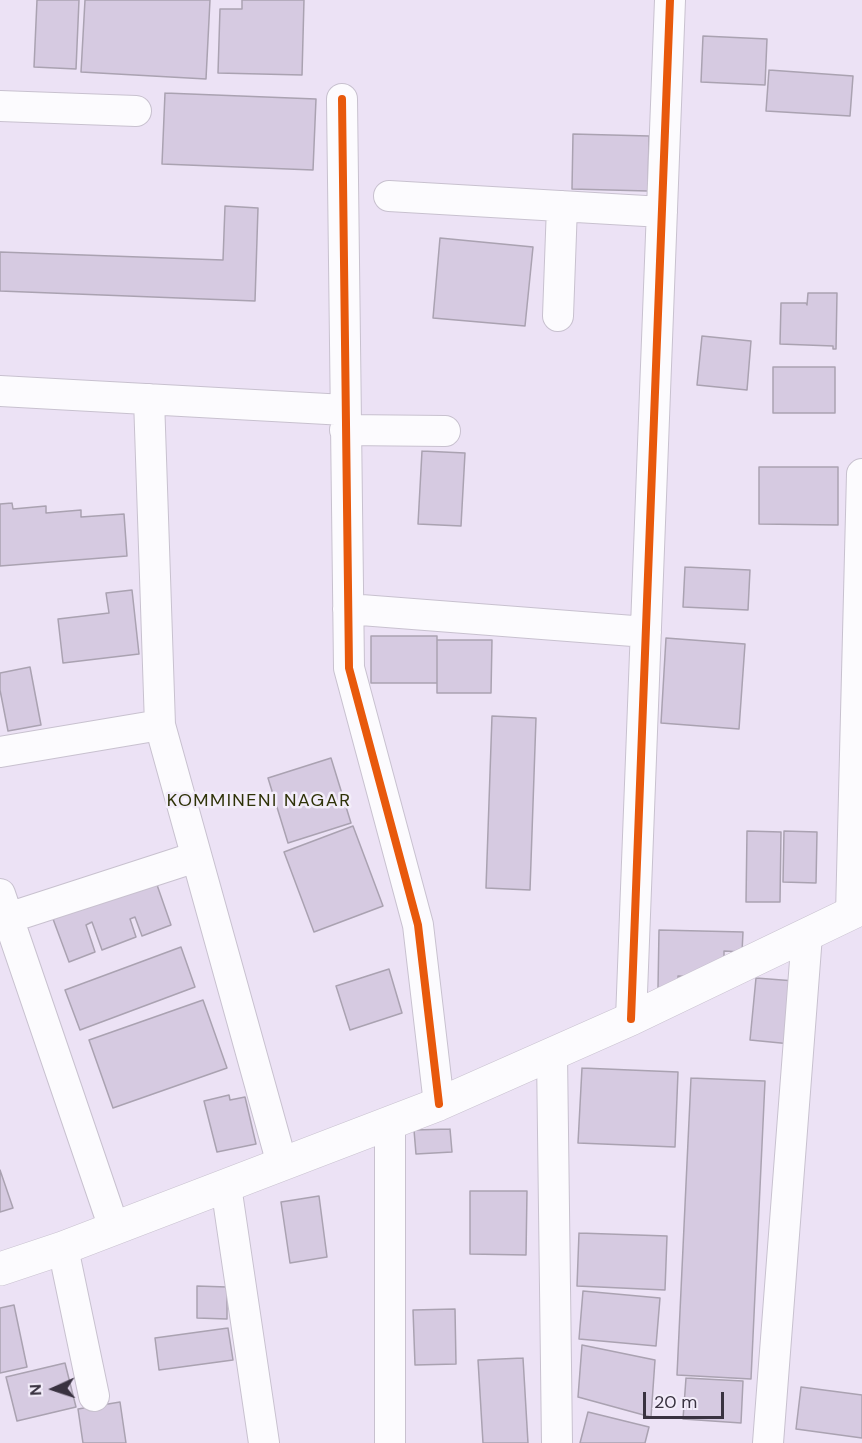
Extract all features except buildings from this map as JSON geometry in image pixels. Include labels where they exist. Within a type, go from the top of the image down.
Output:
[{"type":"street","points":[[631,1019],[670,0]]},
{"type":"street","points":[[342,99],[349,668],[418,925],[439,1104]]},
{"type":"street","points":[[0,106],[136,111]]},
{"type":"street","points":[[389,196],[662,212]]},
{"type":"street","points":[[558,316],[562,206]]},
{"type":"street","points":[[0,391],[149,399],[445,431]]},
{"type":"street","points":[[149,399],[160,725],[282,1164]]},
{"type":"street","points":[[0,1269],[63,1248],[439,1104],[631,1019],[856,911],[862,474]]},
{"type":"street","points":[[348,609],[646,632]]},
{"type":"street","points":[[0,752],[160,725]]},
{"type":"street","points":[[114,1228],[4,906],[196,857]]},
{"type":"street","points":[[768,1443],[807,935]]},
{"type":"street","points":[[552,1054],[557,1443]]},
{"type":"street","points":[[390,1123],[390,1443]]},
{"type":"street","points":[[226,1185],[264,1443]]},
{"type":"street","points":[[63,1248],[94,1396]]},
{"type":"cycle path","points":[[631,1019],[670,0]]},
{"type":"cycle path","points":[[342,99],[349,668],[418,925],[439,1104]]},
{"type":"district","name":"KOMMINENI NAGAR","points":[[259,801]]}]
